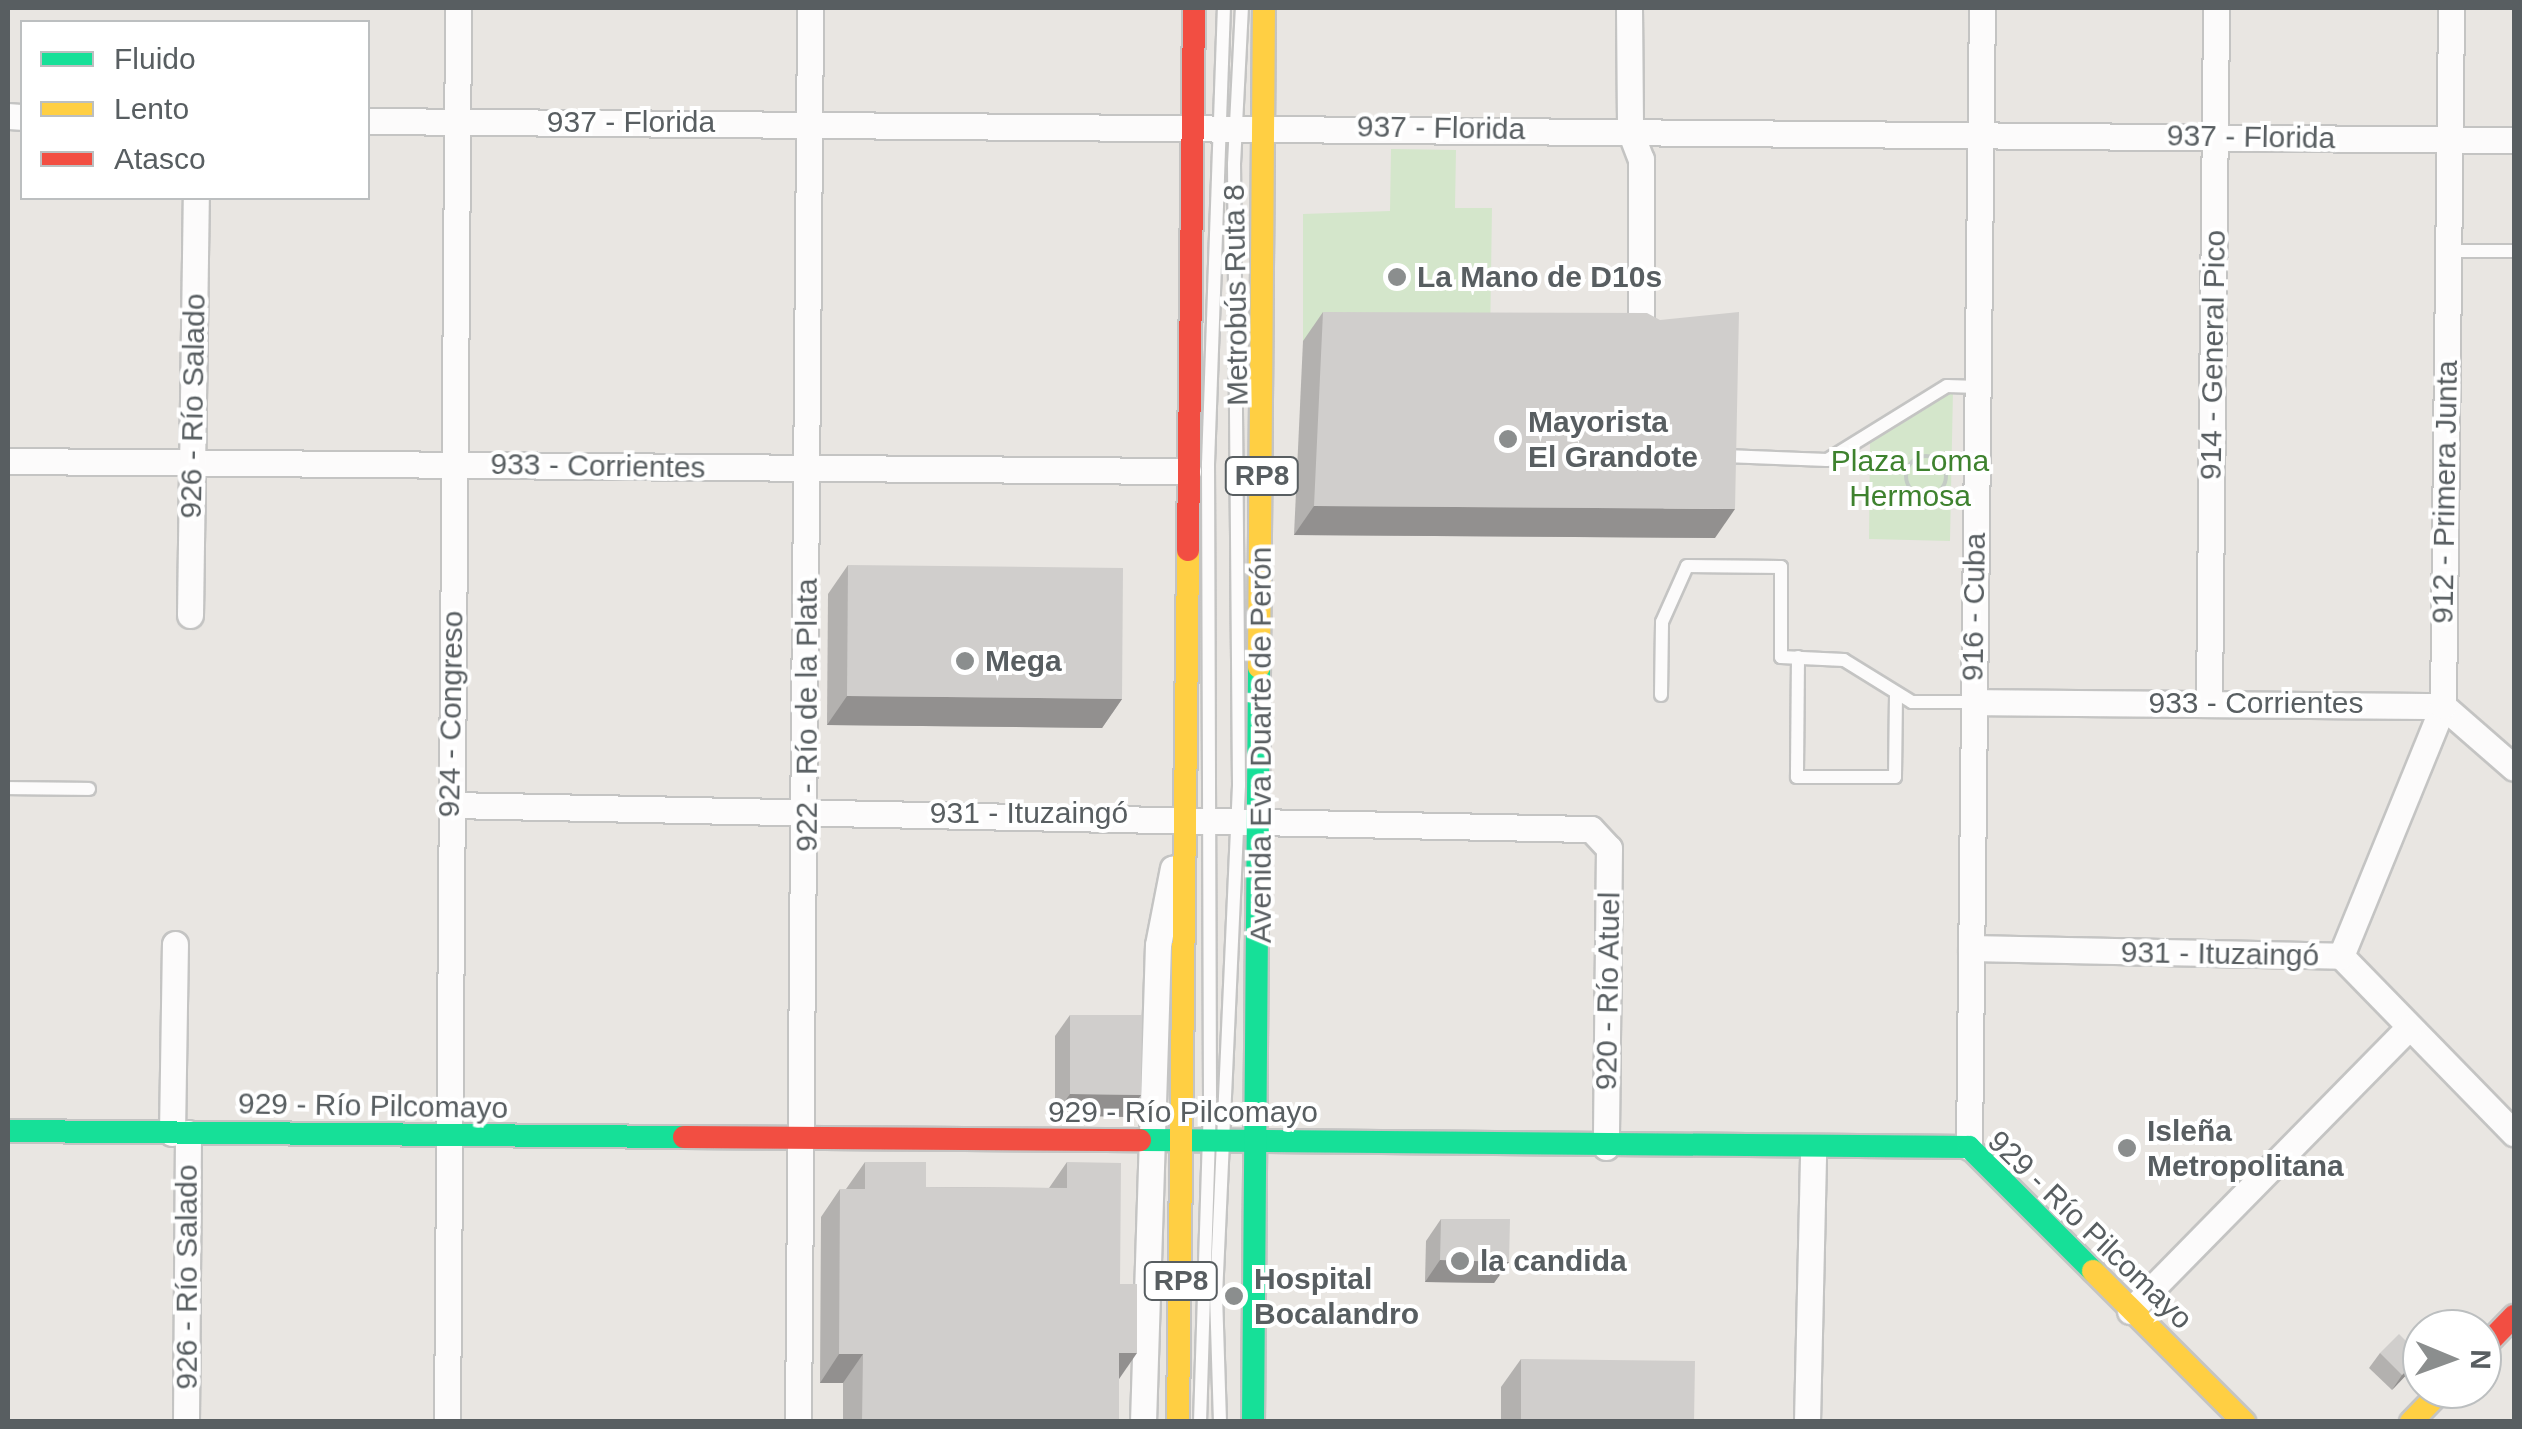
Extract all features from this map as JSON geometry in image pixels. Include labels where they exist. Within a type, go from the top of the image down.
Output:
[{"type":"main road","name":"RP8","points":[[1178,1422],[1205,1141],[1188,471],[1194,8]]},
{"type":"main road","name":"Avenida Eva Duarte de Perón","points":[[1254,1422],[1259,986],[1247,824],[1240,125],[1264,8]]},
{"type":"main road","points":[[1247,824],[1246,938],[1259,986]]},
{"type":"main road","name":"929 - Río Pilcomayo","points":[[8,1132],[1813,1150],[1968,1147],[2244,1422]]},
{"type":"street","name":"924 - Congreso","points":[[447,1422],[458,8]]},
{"type":"street","name":"922 - Río de la Plata","points":[[798,1422],[808,812],[810,8]]},
{"type":"street","points":[[1628,8],[1630,131],[1642,159],[1640,333]]},
{"type":"street","name":"916 - Cuba","points":[[1968,1147],[1982,8]]},
{"type":"street","name":"914 - General Pico","points":[[2209,703],[2216,8]]},
{"type":"street","name":"912 - Primera Junta","points":[[2341,956],[2451,710],[2448,251],[2451,8]]},
{"type":"street","name":"937 - Florida","points":[[370,121],[1240,125],[2514,140]]},
{"type":"street","name":"926 - Río Salado","points":[[190,614],[196,200]]},
{"type":"street","name":"933 - Corrientes","points":[[8,461],[454,462],[807,471],[1188,471]]},
{"type":"street","name":"933 - Corrientes","points":[[1973,702],[2451,710]]},
{"type":"street","points":[[2451,710],[2514,768]]},
{"type":"street","name":"931 - Ituzaingó","points":[[450,805],[1196,816],[1247,824],[1580,827],[1604,836]]},
{"type":"street","points":[[1143,1422],[1158,946],[1196,816]]},
{"type":"street","name":"920 - Río Atuel","points":[[1604,836],[1606,1147]]},
{"type":"street","name":"926 - Río Salado","points":[[175,944],[186,1422]]},
{"type":"street","name":"931 - Ituzaingó","points":[[1971,948],[2341,956],[2514,1133]]},
{"type":"street","points":[[2130,1311],[2409,1027]]},
{"type":"street","points":[[1806,1422],[1813,1150]]},
{"type":"lane","name":"Metrobús Ruta 8","points":[[1224,8],[1240,125]]},
{"type":"lane","name":"Metrobús Ruta 8","points":[[1196,816],[1240,125],[1242,8]]},
{"type":"lane","points":[[2448,251],[2514,251]]},
{"type":"lane","points":[[1725,456],[1826,460],[1947,386],[1978,387]]},
{"type":"lane","points":[[1661,695],[1662,622],[1687,566],[1782,567],[1781,657],[1844,660],[1896,695],[1973,702]]},
{"type":"lane","points":[[1798,657],[1797,777],[1895,777],[1896,695]]},
{"type":"lane","points":[[8,788],[89,788]]},
{"type":"lane","points":[[1227,1077],[1247,824]]},
{"type":"lane","points":[[1200,1422],[1205,1141],[1245,1012],[1246,938]]},
{"type":"lane","points":[[1205,1141],[1220,1422]]},
{"type":"path","points":[[1938,453],[1937,495],[1912,492],[1908,466],[1938,453]]},
{"type":"green space","name":"La Mano de D10s","points":[[1391,149],[1456,150],[1455,208],[1492,208],[1490,343],[1303,341],[1303,214],[1390,211]]},
{"type":"green space","name":"Plaza Loma Hermosa","points":[[1953,390],[1950,541],[1869,539],[1870,442]]},
{"type":"building","name":"Mayorista El Grandote","points":[[1323,312],[1647,313],[1660,320],[1739,312],[1735,509],[1314,506]]},
{"type":"building","name":"Mega","points":[[848,565],[1123,568],[1122,699],[847,696]]},
{"type":"building","points":[[1070,1015],[1142,1015],[1141,1095],[1070,1094]]},
{"type":"building","points":[[865,1162],[926,1162],[926,1187],[1067,1188],[1067,1162],[1121,1163],[1120,1284],[1137,1284],[1137,1353],[1119,1353],[1119,1422],[862,1422],[863,1354],[839,1354],[840,1189],[865,1189]]},
{"type":"building","points":[[1441,1219],[1510,1219],[1509,1262],[1440,1260]]},
{"type":"building","points":[[2399,1334],[2402,1337],[2402,1375],[2380,1353]]},
{"type":"building","points":[[1521,1359],[1695,1361],[1694,1422],[1521,1422]]},
{"type":"traffic: fast","points":[[1253,1422],[1259,667]]},
{"type":"traffic: fast","points":[[8,1131],[684,1137]]},
{"type":"traffic: fast","points":[[1140,1140],[1969,1147],[2093,1271]]},
{"type":"traffic: slow","points":[[1259,667],[1264,8]]},
{"type":"traffic: slow","points":[[1178,1422],[1188,550]]},
{"type":"traffic: slow","points":[[2093,1271],[2244,1422]]},
{"type":"traffic: slow","points":[[2411,1422],[2424,1409]]},
{"type":"traffic: jam","points":[[1188,550],[1194,8]]},
{"type":"traffic: jam","points":[[684,1137],[1140,1140]]},
{"type":"traffic: jam","points":[[2502,1328],[2514,1316]]},
{"type":"place","name":"La Mano de D10s","points":[[1397,277]]},
{"type":"place","name":"Mayorista El Grandote","points":[[1508,439]]},
{"type":"place","name":"Mega","points":[[965,661]]},
{"type":"place","name":"Isleña Metropolitana","points":[[2127,1148]]},
{"type":"place","name":"la candida","points":[[1460,1261]]},
{"type":"place","name":"Hospital Bocalandro","points":[[1234,1296]]}]
